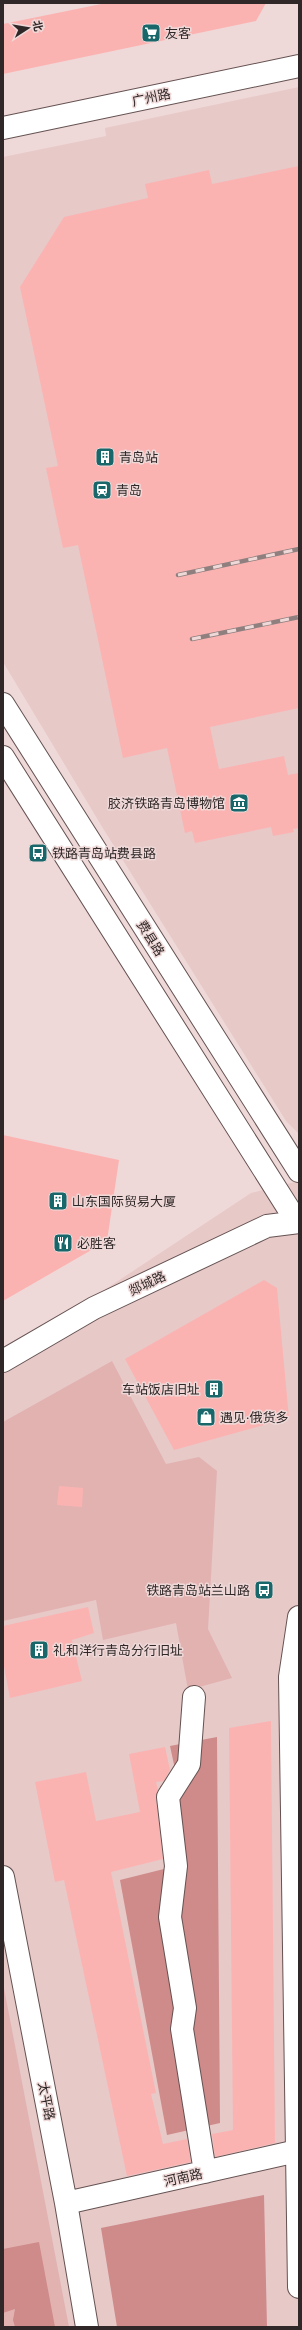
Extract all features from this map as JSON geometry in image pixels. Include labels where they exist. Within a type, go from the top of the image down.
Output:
[{"type":"main road","name":"广州路","points":[[3,128],[299,66]]},
{"type":"main road","name":"费县路","points":[[3,704],[299,1172]]},
{"type":"main road","points":[[3,756],[299,1223]]},
{"type":"main road","name":"郯城路","points":[[3,1361],[94,1308],[260,1229],[267,1226],[299,1223]]},
{"type":"main road","points":[[299,1617],[290,1677],[295,1763],[299,2287]]},
{"type":"main road","points":[[194,1697],[189,1764],[168,1797],[176,1866],[170,1917],[186,2008],[182,2029],[205,2172]]},
{"type":"main road","name":"太平路","points":[[3,1877],[66,2202],[87,2327]]},
{"type":"main road","name":"河南路","points":[[66,2202],[298,2151]]},
{"type":"shaded area","name":"青岛站","points":[[299,87],[299,1134],[286,1121],[104,830],[3,662],[3,157],[106,136],[105,128]]},
{"type":"shaded area","points":[[299,1181],[299,2327],[47,2327],[3,2051],[3,1357],[251,1193]]},
{"type":"shaded area","points":[[112,1361],[166,1464],[199,1457],[217,1471],[208,1629],[232,1678],[188,1690],[176,1623],[103,1640],[96,1600],[3,1621],[3,1422]]},
{"type":"shaded area","points":[[217,1737],[220,2123],[167,2135],[120,1880],[176,1866],[160,1786],[178,1783],[170,1746]]},
{"type":"shaded area","points":[[3,1983],[69,2327],[3,2327]]},
{"type":"shaded area","points":[[264,2195],[267,2327],[117,2327],[101,2228]]},
{"type":"shaded area","points":[[39,2242],[55,2327],[15,2327],[13,2320],[15,2309],[3,2313],[3,2249]]},
{"type":"building","points":[[106,3],[266,3],[256,21],[3,74],[3,24]]},
{"type":"building","points":[[299,166],[299,708],[210,727],[219,769],[284,756],[288,775],[299,773],[299,828],[293,829],[294,832],[273,836],[271,827],[195,843],[192,831],[185,833],[167,748],[123,758],[78,545],[63,548],[46,468],[58,466],[20,287],[64,217],[148,198],[145,184],[209,170],[212,184]]},
{"type":"building","name":"山东国际贸易大厦","points":[[3,1135],[119,1160],[107,1241],[3,1301]]},
{"type":"building","name":"车站饭店旧址","points":[[264,1280],[277,1288],[289,1418],[174,1450],[125,1359]]},
{"type":"building","points":[[59,1486],[83,1488],[82,1507],[57,1505]]},
{"type":"building","name":"礼和洋行青岛分行旧址","points":[[88,1607],[94,1633],[72,1640],[82,1681],[10,1698],[3,1661],[3,1626]]},
{"type":"building","points":[[271,1721],[275,2143],[215,2157],[212,2134],[233,2130],[229,1728]]},
{"type":"building","points":[[165,1747],[170,1770],[164,1781],[156,1782],[158,1790],[156,1798],[163,1859],[111,1872],[156,2093],[151,2094],[163,2144],[187,2139],[191,2162],[127,2176],[64,1880],[55,1882],[35,1782],[86,1772],[96,1821],[140,1812],[129,1754]]},
{"type":"railway","points":[[178,575],[299,549]]},
{"type":"railway","points":[[192,639],[299,617]]},
{"type":"place","name":"友客","points":[[151,33]]},
{"type":"place","name":"青岛站","points":[[105,457]]},
{"type":"place","name":"青岛","points":[[102,490]]},
{"type":"place","name":"胶济铁路青岛博物馆","points":[[239,803]]},
{"type":"place","name":"铁路青岛站费县路","points":[[38,853]]},
{"type":"place","name":"山东国际贸易大厦","points":[[58,1201]]},
{"type":"place","name":"必胜客","points":[[63,1243]]},
{"type":"place","name":"车站饭店旧址","points":[[214,1389]]},
{"type":"place","name":"遇见·俄货多","points":[[206,1417]]},
{"type":"place","name":"铁路青岛站兰山路","points":[[264,1590]]},
{"type":"place","name":"礼和洋行青岛分行旧址","points":[[39,1650]]}]
